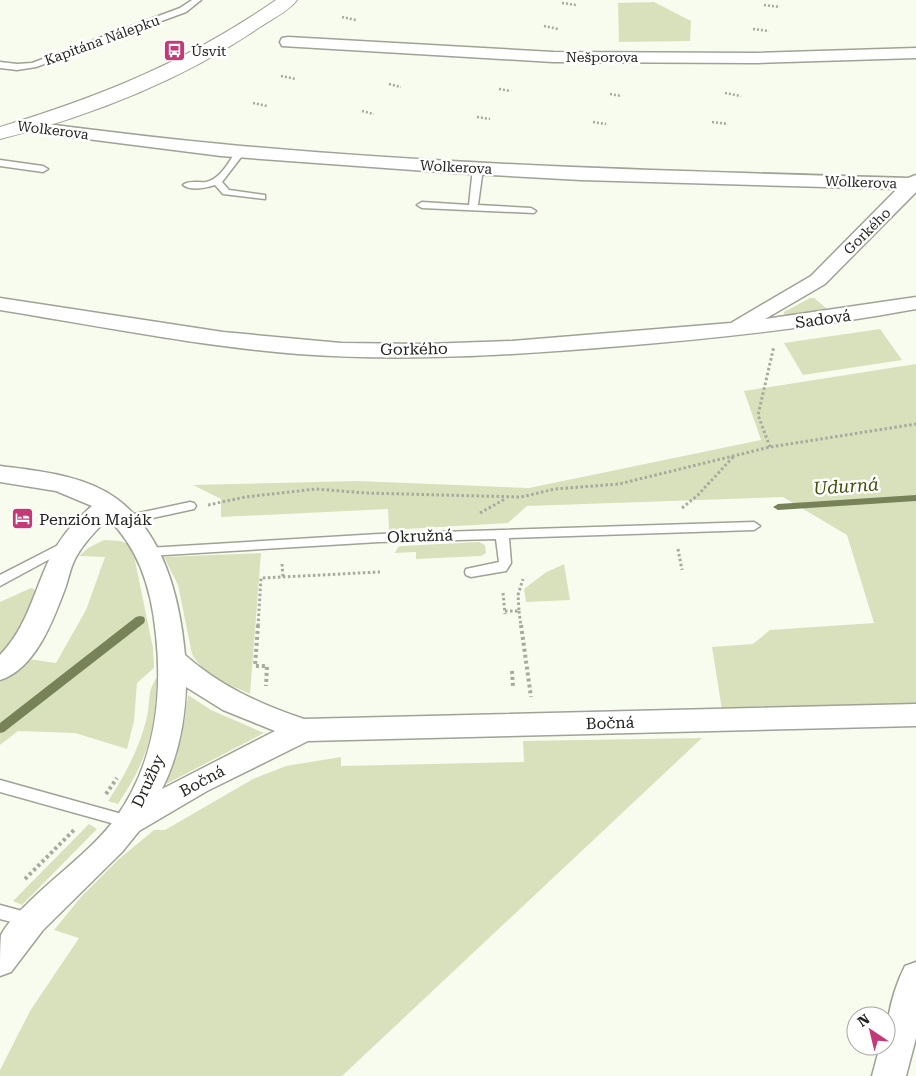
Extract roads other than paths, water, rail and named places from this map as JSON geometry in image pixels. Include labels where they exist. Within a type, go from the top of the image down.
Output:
[{"type":"street","points":[[0,133],[136,88],[186,64],[234,37],[288,0]]},
{"type":"street","name":"Nešporova","points":[[288,42],[553,57],[757,58],[916,53]]},
{"type":"street","name":"Wolkerova","points":[[0,124],[240,152],[478,168],[581,174],[915,183]]},
{"type":"street","name":"Gorkého","points":[[0,304],[250,343],[353,350],[512,347],[730,330],[818,280],[915,183]]},
{"type":"street","points":[[818,280],[825,293],[839,306],[855,314]]},
{"type":"street","name":"Sadová","points":[[730,330],[780,325],[916,303]]},
{"type":"street","points":[[0,474],[44,479],[70,485],[117,512],[148,552]]},
{"type":"street","points":[[6,665],[26,645],[39,623],[64,555],[74,541],[88,522],[117,512]]},
{"type":"street","name":"Družby","points":[[0,962],[31,920],[129,822],[162,753],[170,720],[172,658],[161,591],[148,552]]},
{"type":"street","name":"Bočná","points":[[172,658],[191,677],[225,700],[304,730],[545,726],[916,715]]},
{"type":"street","name":"Bočná","points":[[129,822],[197,783],[304,730]]},
{"type":"street","points":[[889,1076],[916,976]]},
{"type":"lane","name":"Kapitána Nálepku","points":[[0,65],[17,67],[33,65],[183,10],[197,0]]},
{"type":"lane","points":[[188,185],[209,186],[217,182],[240,152]]},
{"type":"lane","points":[[0,163],[43,169]]},
{"type":"lane","points":[[472,208],[478,168]]},
{"type":"lane","points":[[217,182],[226,192],[262,196]]},
{"type":"lane","points":[[422,206],[532,211]]},
{"type":"lane","points":[[117,512],[190,506]]},
{"type":"lane","name":"Okružná","points":[[148,552],[255,544],[502,533],[754,526]]},
{"type":"lane","points":[[471,572],[500,568],[505,563],[502,533]]},
{"type":"lane","points":[[0,582],[74,541]]},
{"type":"lane","points":[[0,786],[129,822]]},
{"type":"lane","points":[[0,912],[31,920]]},
{"type":"waterway","name":"Udurná","points":[[778,507],[916,498]]},
{"type":"waterway","points":[[0,729],[140,620]]},
{"type":"place","name":"Úsvit","points":[[175,51]]},
{"type":"place","name":"Penzión Maják","points":[[23,519]]}]
